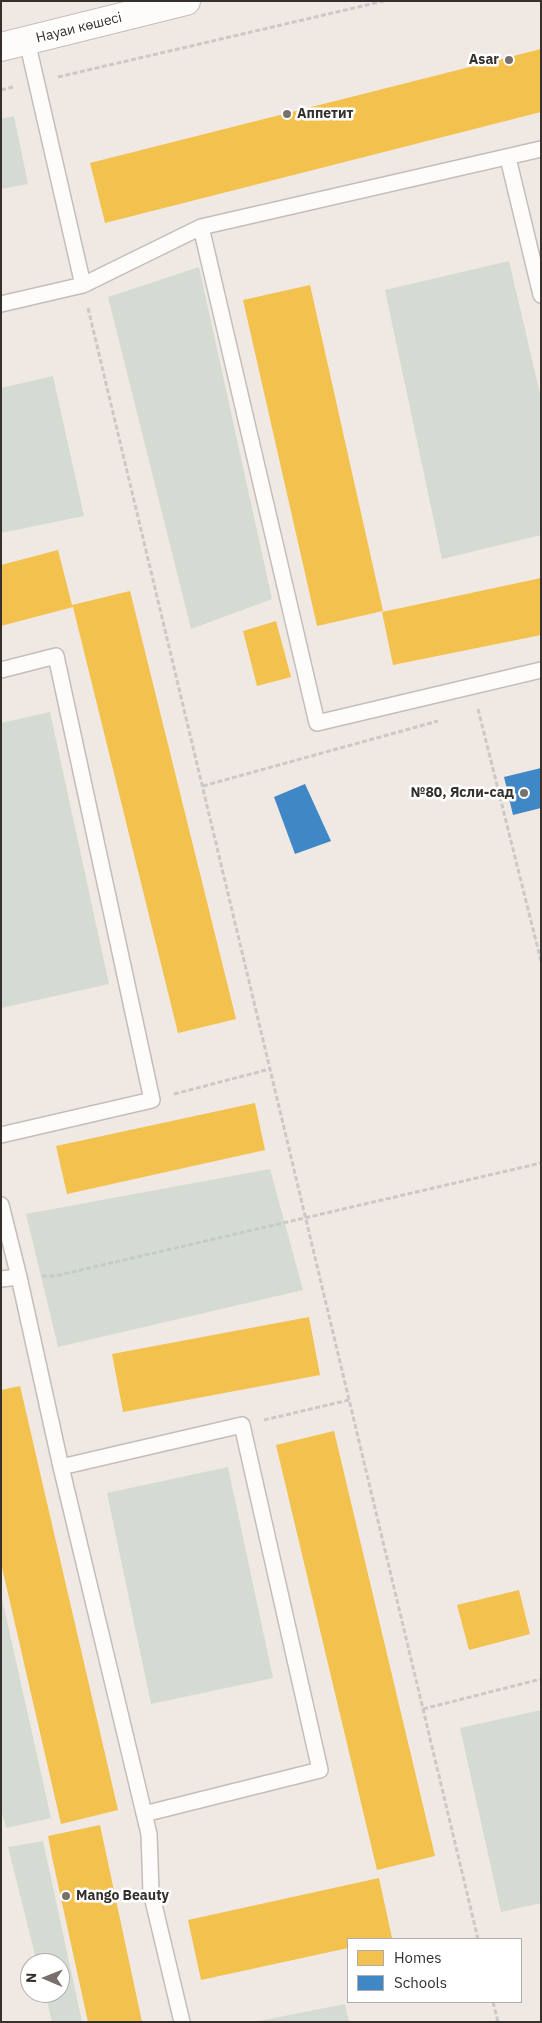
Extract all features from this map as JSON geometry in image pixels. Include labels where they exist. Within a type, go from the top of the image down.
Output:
[{"type":"street","name":"Науаи көшесі","points":[[14,44],[186,1]]},
{"type":"lane","points":[[14,44],[36,82],[83,285]]},
{"type":"lane","points":[[1,304],[83,285],[201,227],[541,149]]},
{"type":"lane","points":[[508,158],[541,295]]},
{"type":"lane","points":[[201,227],[317,723],[541,670]]},
{"type":"lane","points":[[1,670],[56,656],[152,1100],[1,1135]]},
{"type":"lane","points":[[1,1205],[61,1467],[149,1834],[151,1892],[182,2022]]},
{"type":"lane","points":[[1,1279],[19,1277]]},
{"type":"lane","points":[[61,1467],[242,1425],[320,1770],[144,1814]]},
{"type":"path","points":[[1,90],[384,1]]},
{"type":"path","points":[[83,285],[478,1938]]},
{"type":"path","points":[[472,686],[541,961]]},
{"type":"path","points":[[469,713],[487,708]]},
{"type":"path","points":[[203,786],[441,720]]},
{"type":"path","points":[[152,1100],[270,1069]]},
{"type":"path","points":[[55,1276],[541,1163]]},
{"type":"path","points":[[242,1425],[349,1400]]},
{"type":"path","points":[[423,1708],[541,1679]]},
{"type":"path","points":[[494,2003],[498,2022]]},
{"type":"shaded area","points":[[14,116],[28,184],[1,189],[1,119]]},
{"type":"shaded area","points":[[509,261],[541,398],[541,535],[442,559],[385,290]]},
{"type":"shaded area","points":[[199,267],[272,599],[191,629],[108,297]]},
{"type":"shaded area","points":[[53,376],[84,516],[1,533],[1,388]]},
{"type":"shaded area","points":[[50,712],[109,984],[1,1008],[1,723]]},
{"type":"shaded area","points":[[270,1169],[303,1290],[58,1347],[26,1214]]},
{"type":"shaded area","points":[[228,1467],[273,1678],[151,1704],[107,1493]]},
{"type":"shaded area","points":[[1,1594],[51,1818],[6,1828],[1,1809]]},
{"type":"shaded area","points":[[541,1710],[541,1903],[501,1912],[460,1728]]},
{"type":"shaded area","points":[[43,1841],[67,1953],[34,1953],[8,1847]]},
{"type":"shaded area","points":[[70,1966],[82,2022],[52,2022],[47,2003],[70,2003]]},
{"type":"shaded area","points":[[345,2004],[349,2022],[254,2022]]},
{"type":"building: Homes","points":[[541,49],[541,112],[105,223],[90,163]]},
{"type":"building: Homes","points":[[310,285],[383,611],[317,626],[243,300]]},
{"type":"building: Homes","points":[[58,550],[72,605],[130,591],[236,1019],[178,1033],[73,607],[1,626],[1,565]]},
{"type":"building: Homes","points":[[541,578],[541,635],[393,665],[382,612]]},
{"type":"building: Homes","points":[[276,621],[291,677],[257,686],[243,631]]},
{"type":"building: Homes","points":[[255,1103],[265,1150],[67,1194],[56,1146]]},
{"type":"building: Homes","points":[[309,1317],[320,1375],[123,1412],[112,1354]]},
{"type":"building: Homes","points":[[20,1386],[118,1810],[61,1824],[1,1563],[1,1390]]},
{"type":"building: Homes","points":[[334,1431],[435,1856],[377,1870],[276,1445]]},
{"type":"building: Homes","points":[[519,1590],[530,1634],[469,1650],[457,1605]]},
{"type":"building: Homes","points":[[100,1825],[142,2022],[88,2022],[52,1857],[48,1836]]},
{"type":"building: Homes","points":[[379,1878],[392,1938],[347,1938],[347,1948],[201,1980],[188,1920]]},
{"type":"building: Schools","name":"№80, Ясли-сад","points":[[541,768],[541,808],[513,815],[504,777]]},
{"type":"building: Schools","points":[[305,784],[331,841],[295,854],[274,797]]},
{"type":"place","name":"Asar","points":[[509,60]]},
{"type":"place","name":"Аппетит","points":[[287,114]]},
{"type":"place","name":"№80, Ясли-сад","points":[[524,793]]},
{"type":"place","name":"Mango Beauty","points":[[66,1896]]}]
